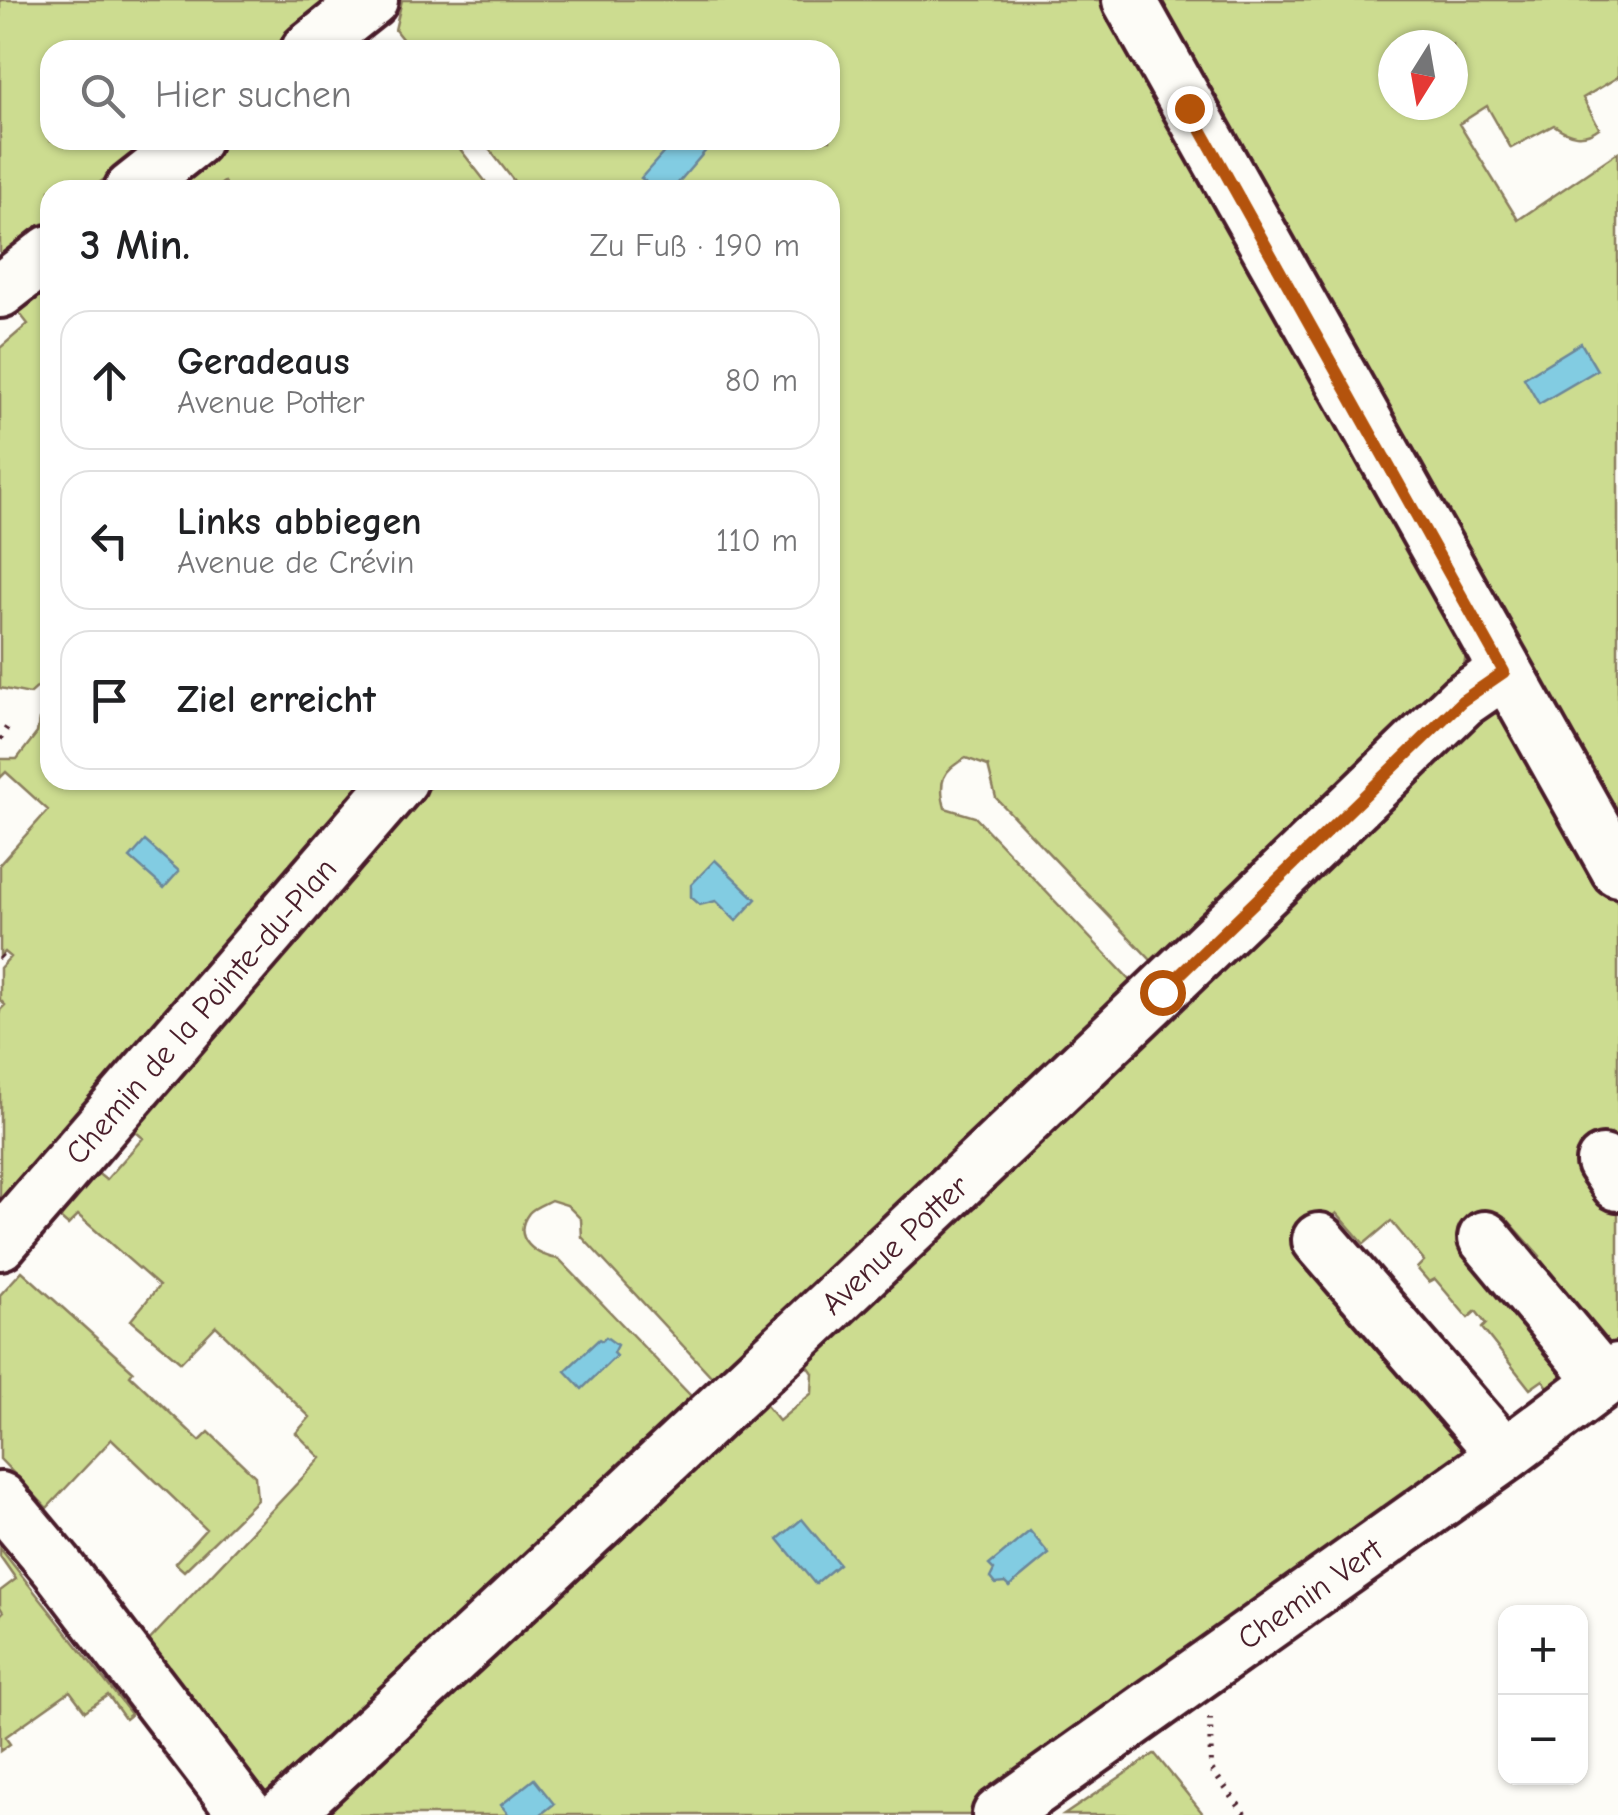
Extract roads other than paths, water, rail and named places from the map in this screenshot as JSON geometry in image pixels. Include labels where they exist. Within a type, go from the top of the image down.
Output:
[{"type":"street","points":[[321,40],[371,0]]},
{"type":"street","points":[[1129,0],[1618,870]]},
{"type":"street","points":[[144,180],[181,150]]},
{"type":"street","points":[[0,291],[40,260]]},
{"type":"street","name":"Avenue Potter","points":[[284,1815],[720,1410],[1162,992],[1462,701],[1504,672]]},
{"type":"street","name":"Chemin de la Pointe-du-Plan","points":[[0,1243],[392,790]]},
{"type":"street","points":[[1485,1238],[1611,1376]]},
{"type":"street","points":[[1319,1240],[1505,1456]]},
{"type":"street","name":"Chemin Vert","points":[[999,1815],[1505,1456],[1611,1376]]},
{"type":"street","points":[[0,1499],[57,1567],[246,1815]]},
{"type":"water","points":[[666,150],[706,150],[681,180],[641,178]]},
{"type":"water","points":[[1581,343],[1597,370],[1539,404],[1524,378]]},
{"type":"water","points":[[145,841],[179,871],[164,888],[130,858]]},
{"type":"water","points":[[715,860],[756,899],[736,921],[716,901],[700,905],[691,897],[691,885]]},
{"type":"water","points":[[606,1337],[617,1345],[613,1353],[616,1356],[582,1389],[565,1371]]},
{"type":"water","points":[[802,1519],[839,1564],[815,1584],[778,1539]]},
{"type":"water","points":[[1030,1531],[1049,1554],[1009,1587],[1005,1583],[995,1584],[990,1578],[994,1570],[989,1565]]},
{"type":"water","points":[[534,1779],[554,1804],[540,1815],[509,1815],[501,1805]]}]
